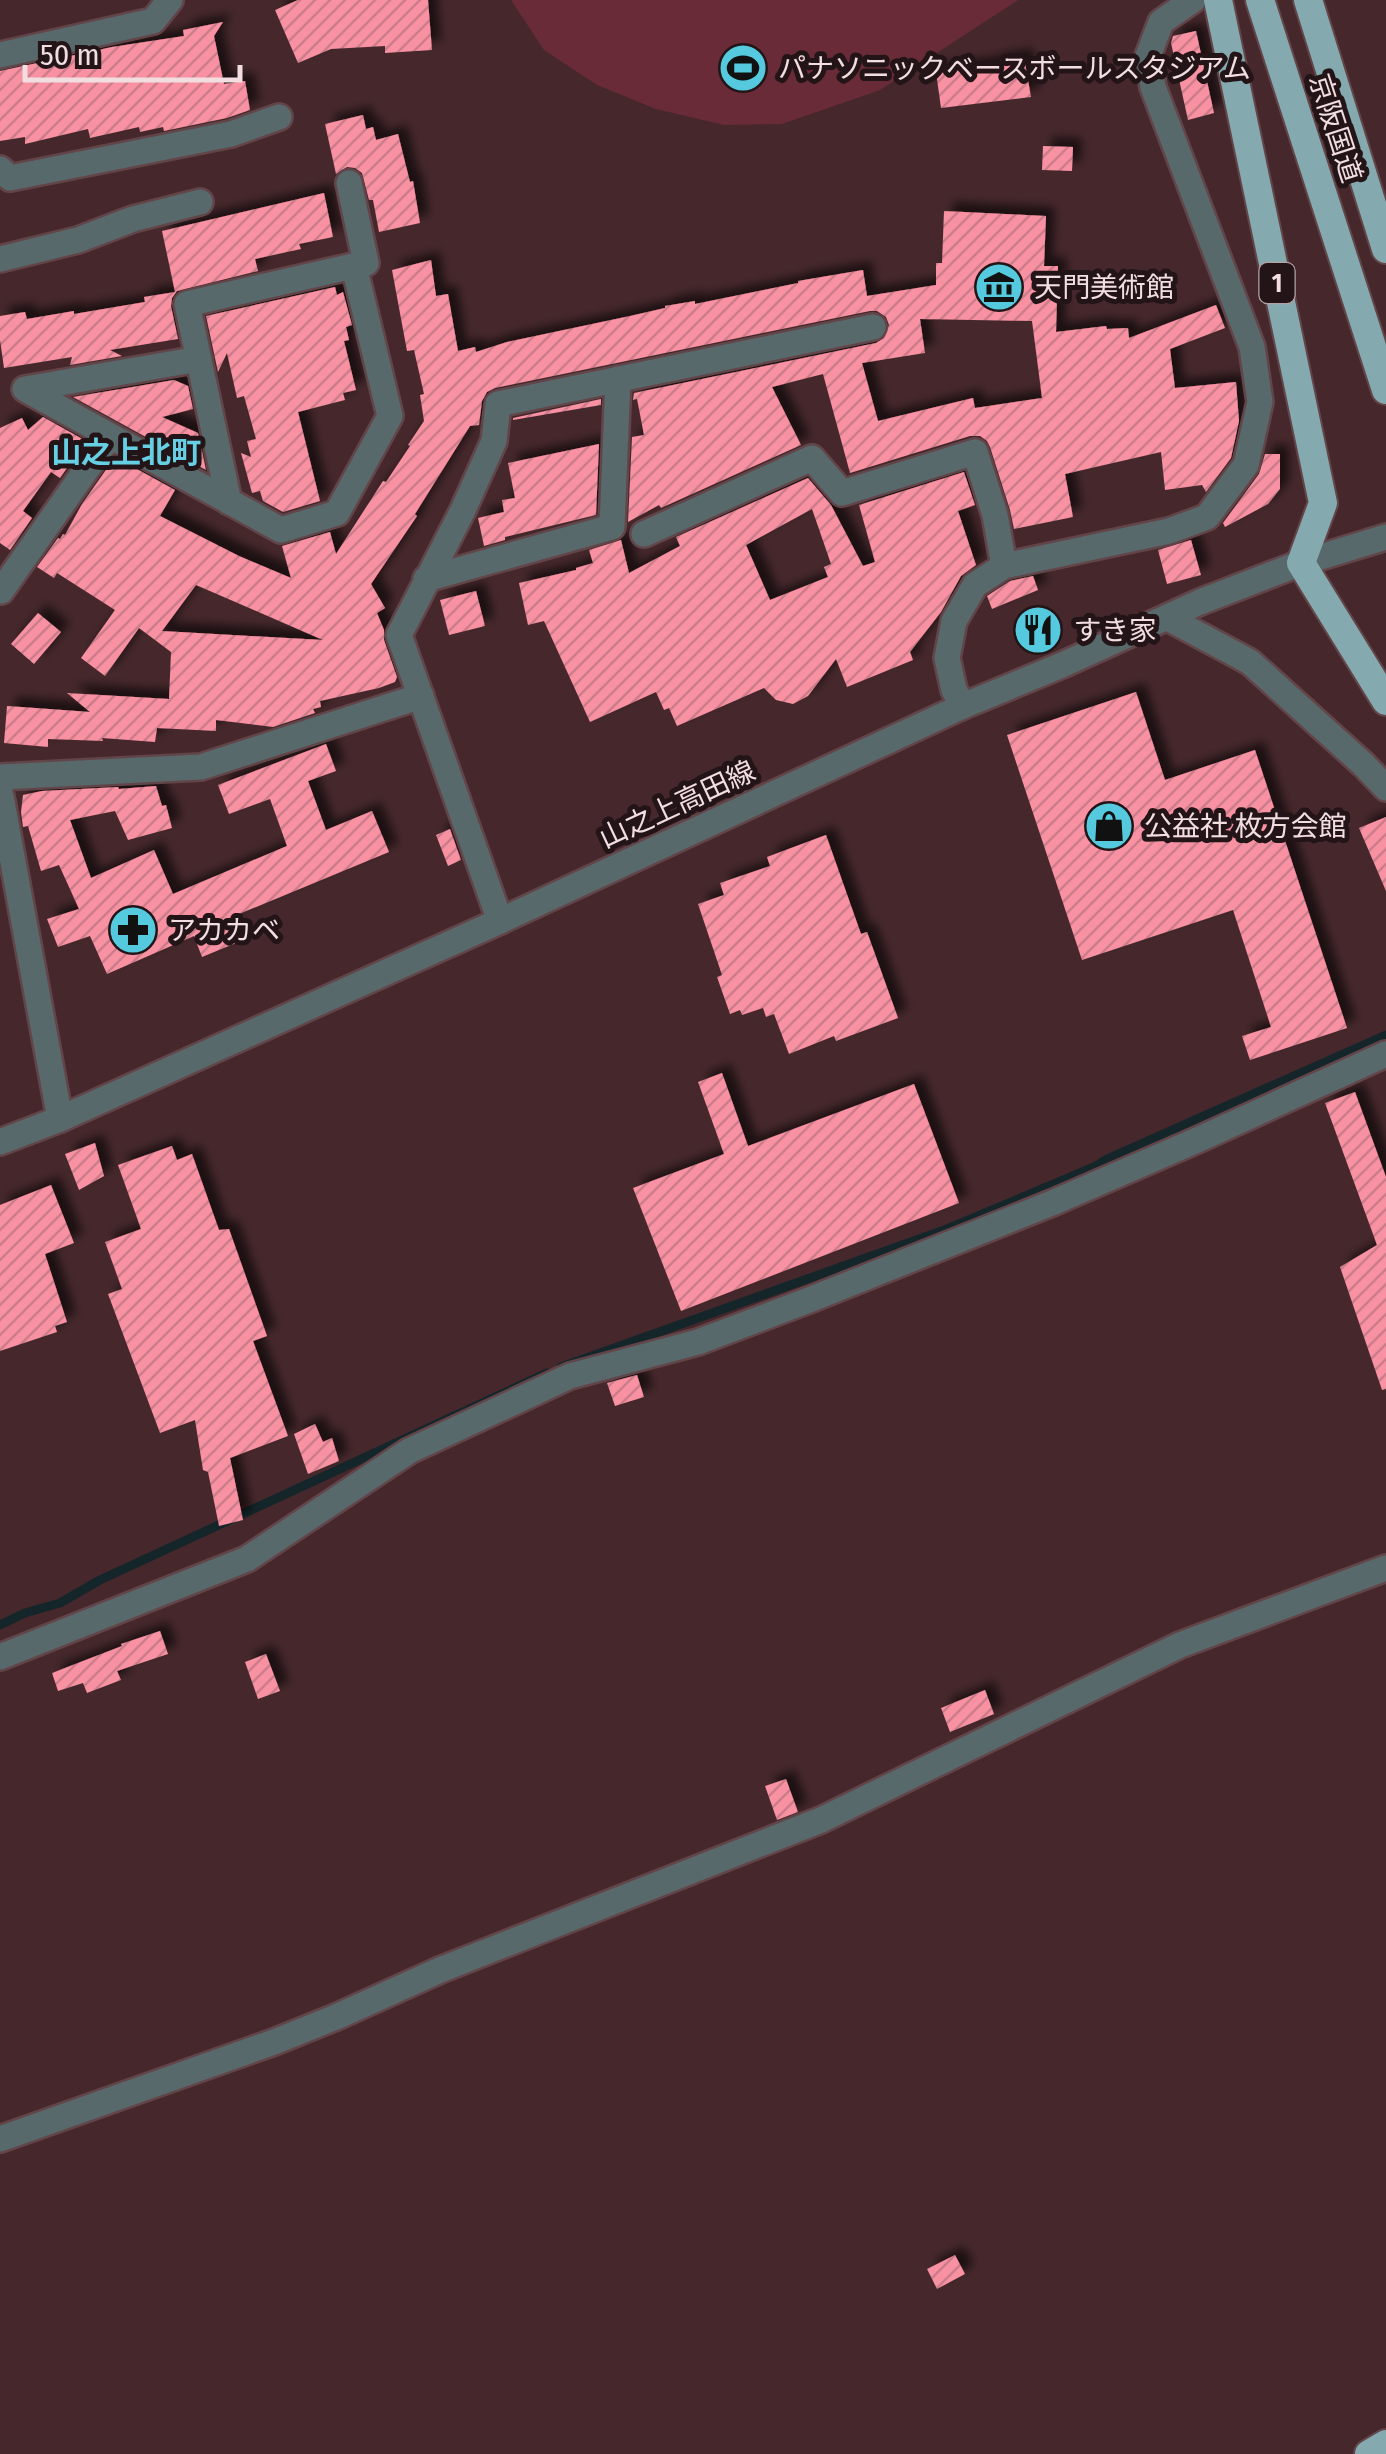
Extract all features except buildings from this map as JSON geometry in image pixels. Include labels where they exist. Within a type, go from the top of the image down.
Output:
[{"type":"highway","name":"1","points":[[1218,0],[1324,503],[1301,563]]},
{"type":"highway","name":"京阪国道","points":[[1260,0],[1382,377]]},
{"type":"highway","name":"京阪国道","points":[[1308,0],[1386,248]]},
{"type":"highway","points":[[1301,563],[1386,701]]},
{"type":"highway","points":[[1369,2454],[1386,2444]]},
{"type":"street","points":[[0,55],[153,21],[170,0]]},
{"type":"street","points":[[963,706],[954,690],[946,658],[954,621],[975,585],[1004,566],[1169,531],[1207,517],[1246,465],[1260,402],[1252,347],[1153,87],[1148,56],[1161,22],[1193,0]]},
{"type":"street","points":[[0,168],[10,178],[231,134],[279,118]]},
{"type":"street","points":[[229,502],[188,304],[366,263],[348,183]]},
{"type":"street","points":[[0,259],[78,240],[133,218],[200,202]]},
{"type":"street","points":[[199,359],[25,389],[280,530],[336,513],[390,416],[354,266]]},
{"type":"street","points":[[500,921],[399,635],[494,441],[498,404],[874,327]]},
{"type":"street","points":[[426,578],[612,527],[618,379]]},
{"type":"street","points":[[0,603],[0,590],[110,436]]},
{"type":"street","points":[[644,534],[812,458],[842,493],[975,452],[995,515],[1004,566]]},
{"type":"street","name":"山之上高田線","points":[[0,1142],[60,1119],[500,921],[963,706],[1200,602],[1301,563],[1386,537]]},
{"type":"street","points":[[1168,618],[1250,662],[1386,788]]},
{"type":"street","points":[[0,776],[201,767],[421,696]]},
{"type":"street","points":[[0,795],[60,1119]]},
{"type":"street","points":[[0,1657],[247,1559],[409,1451],[570,1376],[698,1342],[809,1300],[1088,1188],[1386,1054]]},
{"type":"street","points":[[0,2139],[305,2030],[440,1970],[821,1820],[1180,1645],[1386,1568]]},
{"type":"shaded area","name":"パナソニックベースボールスタジアム","points":[[511,0],[1018,0],[880,90],[782,124],[724,125],[656,109],[597,85],[544,50]]},
{"type":"waterway","points":[[561,1367],[947,1229],[1386,1035]]},
{"type":"waterway","points":[[0,1625],[60,1603],[100,1580],[547,1373]]},
{"type":"place","name":"パナソニックベースボールスタジアム","points":[[743,68]]},
{"type":"place","name":"天門美術館","points":[[999,287]]},
{"type":"place","name":"すき家","points":[[1038,630]]},
{"type":"place","name":"公益社 枚方会館","points":[[1109,826]]},
{"type":"place","name":"アカカベ","points":[[133,930]]},
{"type":"district","name":"山之上北町","points":[[126,453]]}]
